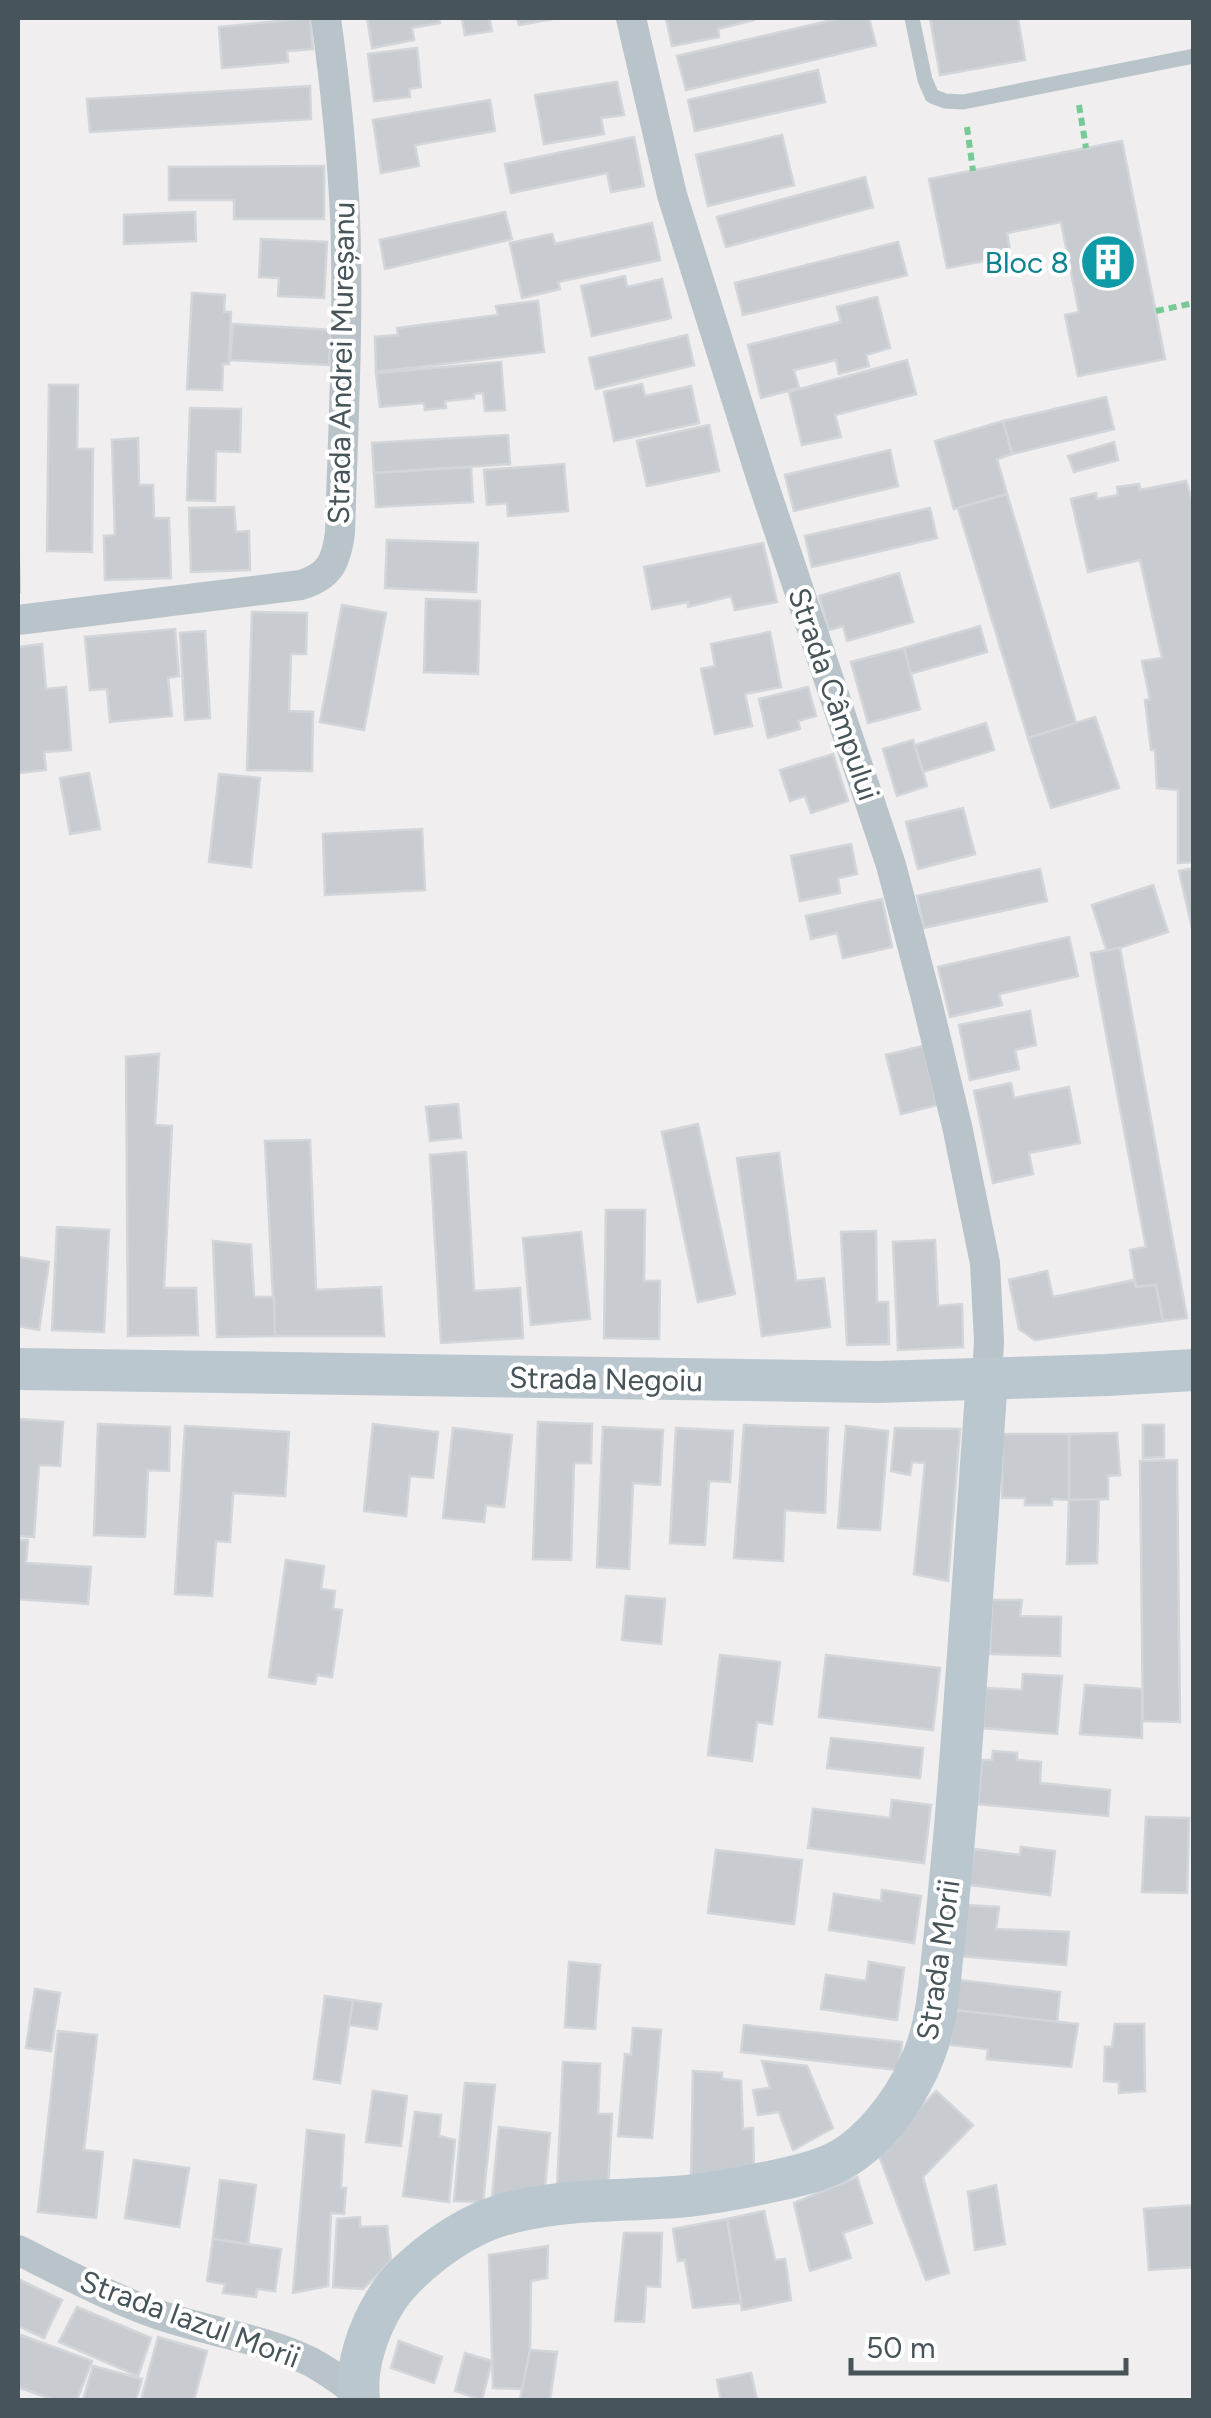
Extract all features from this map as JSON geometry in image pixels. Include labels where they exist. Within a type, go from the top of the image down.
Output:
[{"type":"street","name":"Strada Andrei Mureșanu","points":[[18,620],[301,585],[318,580],[337,552],[346,326],[345,233],[326,18]]},
{"type":"street","name":"Strada Câmpului","points":[[631,18],[672,196],[891,865],[921,979],[958,1126],[984,1263],[990,1341],[987,1379]]},
{"type":"street","name":"Strada Negoiu","points":[[18,1369],[789,1382],[1194,1370]]},
{"type":"street","name":"Strada Morii","points":[[359,2398],[364,2349],[394,2287],[459,2234],[497,2216],[540,2206],[688,2196],[802,2174],[853,2152],[900,2101],[914,2078],[933,2027],[948,1909],[987,1379]]},
{"type":"street","name":"Strada Iazul Morii","points":[[18,2250],[99,2291],[152,2312],[262,2343],[306,2360],[328,2372],[359,2398]]},
{"type":"lane","points":[[912,18],[924,80],[932,96],[946,102],[963,102],[1194,56]]},
{"type":"path","points":[[1074,80],[1086,148]]},
{"type":"path","points":[[963,102],[973,170]]},
{"type":"path","points":[[1156,311],[1194,303]]},
{"type":"building","points":[[310,18],[313,49],[287,51],[288,62],[222,68],[219,27]]},
{"type":"building","points":[[367,18],[439,18],[440,23],[412,28],[414,40],[372,48]]},
{"type":"building","points":[[462,18],[489,18],[492,31],[465,35]]},
{"type":"building","points":[[517,18],[558,18],[519,25]]},
{"type":"building","points":[[666,18],[754,20],[718,29],[719,37],[672,46]]},
{"type":"building","points":[[841,18],[869,18],[876,45],[686,90],[677,56]]},
{"type":"building","points":[[930,18],[1018,18],[1025,60],[940,75]]},
{"type":"building","points":[[417,48],[421,87],[409,89],[410,97],[374,101],[368,54]]},
{"type":"building","points":[[818,70],[825,102],[695,131],[688,100]]},
{"type":"building","points":[[617,82],[624,115],[601,118],[604,134],[544,144],[535,95]]},
{"type":"building","points":[[310,86],[311,119],[90,132],[87,99]]},
{"type":"building","points":[[490,100],[495,131],[415,145],[419,166],[381,173],[373,120]]},
{"type":"building","points":[[782,135],[794,185],[708,206],[696,155]]},
{"type":"building","points":[[634,137],[644,186],[611,192],[607,173],[511,193],[505,164]]},
{"type":"building","name":"Bloc 8","points":[[1122,141],[1165,359],[1078,376],[1065,315],[1079,312],[1061,222],[1007,233],[1011,256],[947,268],[929,179]]},
{"type":"building","points":[[324,166],[324,219],[234,219],[234,200],[169,200],[169,167]]},
{"type":"building","points":[[865,177],[873,207],[726,247],[717,217]]},
{"type":"building","points":[[195,212],[196,241],[124,244],[124,215]]},
{"type":"building","points":[[505,212],[512,239],[385,269],[380,240]]},
{"type":"building","points":[[652,223],[660,260],[558,282],[560,289],[522,298],[510,243],[552,234],[555,244]]},
{"type":"building","points":[[261,239],[327,242],[324,298],[278,296],[279,278],[259,277]]},
{"type":"building","points":[[898,242],[907,275],[743,315],[735,283]]},
{"type":"building","points":[[625,276],[627,287],[662,279],[671,318],[592,336],[581,286]]},
{"type":"building","points":[[192,293],[225,295],[224,312],[231,312],[229,364],[223,364],[222,390],[187,389]]},
{"type":"building","points":[[877,297],[890,348],[866,355],[869,366],[839,374],[836,360],[794,370],[799,388],[761,398],[748,345],[841,322],[837,307]]},
{"type":"building","points":[[538,301],[544,352],[376,372],[375,337],[398,335],[397,328],[498,315],[496,306]]},
{"type":"building","points":[[233,324],[331,330],[329,365],[230,360]]},
{"type":"building","points":[[687,335],[694,365],[596,389],[589,358]]},
{"type":"building","points":[[907,360],[916,394],[835,415],[841,437],[802,445],[789,392]]},
{"type":"building","points":[[501,362],[505,410],[485,411],[483,393],[474,394],[474,398],[445,401],[446,408],[425,410],[424,403],[380,407],[376,373]]},
{"type":"building","points":[[642,384],[645,396],[691,386],[699,423],[614,441],[604,392]]},
{"type":"building","points":[[49,385],[78,385],[77,449],[93,449],[92,552],[47,551]]},
{"type":"building","points":[[1106,397],[1114,429],[1012,454],[1003,421]]},
{"type":"building","points":[[190,408],[241,409],[240,452],[216,451],[215,501],[187,500]]},
{"type":"building","points":[[1003,421],[1012,454],[997,459],[1007,494],[954,509],[935,441]]},
{"type":"building","points":[[709,425],[719,471],[647,486],[637,441]]},
{"type":"building","points":[[508,435],[510,464],[374,473],[372,443]]},
{"type":"building","points":[[138,438],[139,485],[153,485],[154,518],[169,518],[171,578],[105,580],[104,536],[115,535],[112,440]]},
{"type":"building","points":[[1114,442],[1118,460],[1074,472],[1068,456]]},
{"type":"building","points":[[890,450],[898,486],[794,511],[785,475]]},
{"type":"building","points":[[564,464],[568,511],[508,516],[507,503],[487,505],[484,470]]},
{"type":"building","points":[[471,467],[473,502],[376,507],[374,473]]},
{"type":"building","points":[[1186,481],[1194,506],[1194,862],[1178,863],[1178,790],[1157,788],[1155,750],[1151,750],[1145,700],[1150,699],[1142,661],[1162,658],[1140,560],[1088,572],[1071,499],[1096,493],[1097,499],[1118,495],[1117,487],[1139,484],[1140,490]]},
{"type":"building","points":[[1007,494],[1076,723],[1028,738],[958,508]]},
{"type":"building","points":[[234,507],[236,532],[249,531],[250,570],[191,572],[189,508]]},
{"type":"building","points":[[930,508],[937,538],[812,567],[805,536]]},
{"type":"building","points":[[387,540],[478,543],[476,592],[385,588]]},
{"type":"building","points":[[763,543],[777,602],[735,610],[731,596],[688,607],[688,602],[652,609],[644,567]]},
{"type":"building","points":[[899,573],[913,622],[847,641],[843,626],[829,630],[819,596]]},
{"type":"building","points":[[426,599],[480,601],[478,674],[424,672]]},
{"type":"building","points":[[342,605],[386,613],[364,730],[320,722]]},
{"type":"building","points":[[252,612],[307,613],[306,654],[291,654],[289,711],[313,712],[312,771],[247,770]]},
{"type":"building","points":[[980,626],[987,652],[910,674],[904,648]]},
{"type":"building","points":[[175,629],[179,676],[168,678],[172,716],[110,722],[107,689],[90,690],[85,637]]},
{"type":"building","points":[[205,631],[210,718],[185,720],[180,633]]},
{"type":"building","points":[[770,632],[781,687],[745,694],[752,726],[715,734],[701,669],[715,666],[711,644]]},
{"type":"building","points":[[42,644],[46,689],[66,687],[71,750],[44,752],[46,770],[18,773],[18,647]]},
{"type":"building","points":[[904,648],[920,709],[868,723],[851,662]]},
{"type":"building","points":[[808,687],[816,716],[798,721],[800,729],[768,738],[759,699]]},
{"type":"building","points":[[1095,717],[1119,788],[1051,808],[1028,738]]},
{"type":"building","points":[[986,723],[994,750],[923,772],[915,745]]},
{"type":"building","points":[[913,740],[927,786],[897,796],[883,749]]},
{"type":"building","points":[[833,754],[848,801],[811,813],[805,796],[790,801],[780,770]]},
{"type":"building","points":[[89,773],[100,829],[70,834],[60,778]]},
{"type":"building","points":[[219,774],[260,778],[251,867],[209,862]]},
{"type":"building","points":[[963,808],[975,854],[918,869],[906,822]]},
{"type":"building","points":[[422,829],[425,890],[325,895],[323,834]]},
{"type":"building","points":[[851,844],[857,874],[838,878],[840,893],[800,901],[791,856]]},
{"type":"building","points":[[1194,868],[1194,937],[1179,871]]},
{"type":"building","points":[[1040,869],[1047,901],[924,928],[917,896]]},
{"type":"building","points":[[1153,885],[1168,932],[1107,952],[1092,905]]},
{"type":"building","points":[[882,899],[892,947],[843,958],[837,933],[811,939],[806,916]]},
{"type":"building","points":[[1069,937],[1078,976],[999,994],[1002,1005],[950,1017],[938,967]]},
{"type":"building","points":[[1120,948],[1187,1318],[1163,1321],[1156,1285],[1136,1287],[1130,1250],[1146,1247],[1091,953]]},
{"type":"building","points":[[1030,1011],[1036,1045],[1015,1050],[1019,1069],[970,1080],[959,1025]]},
{"type":"building","points":[[923,1046],[937,1105],[901,1114],[886,1055]]},
{"type":"building","points":[[159,1054],[155,1125],[172,1126],[164,1288],[196,1288],[198,1335],[128,1336],[126,1057]]},
{"type":"building","points":[[1011,1083],[1014,1098],[1069,1087],[1080,1143],[1029,1153],[1033,1174],[993,1183],[974,1091]]},
{"type":"building","points":[[458,1104],[461,1138],[430,1141],[426,1107]]},
{"type":"building","points":[[698,1124],[735,1294],[698,1302],[662,1132]]},
{"type":"building","points":[[310,1140],[316,1290],[381,1287],[384,1336],[275,1336],[265,1141]]},
{"type":"building","points":[[466,1152],[474,1291],[520,1288],[523,1338],[441,1343],[430,1155]]},
{"type":"building","points":[[779,1153],[796,1281],[824,1278],[830,1327],[762,1336],[737,1158]]},
{"type":"building","points":[[606,1210],[645,1210],[644,1281],[660,1281],[659,1339],[604,1338]]},
{"type":"building","points":[[57,1227],[109,1230],[104,1332],[52,1330]]},
{"type":"building","points":[[876,1231],[877,1302],[888,1302],[889,1344],[847,1345],[841,1232]]},
{"type":"building","points":[[581,1232],[590,1319],[531,1325],[523,1238]]},
{"type":"building","points":[[935,1240],[938,1306],[962,1304],[963,1347],[898,1350],[893,1242]]},
{"type":"building","points":[[213,1241],[251,1245],[254,1297],[274,1297],[275,1336],[217,1337]]},
{"type":"building","points":[[18,1257],[49,1262],[39,1330],[18,1326]]},
{"type":"building","points":[[1047,1271],[1053,1297],[1134,1280],[1136,1287],[1156,1285],[1163,1321],[1035,1340],[1019,1329],[1009,1280]]},
{"type":"building","points":[[18,1419],[63,1422],[60,1466],[39,1465],[34,1537],[18,1536]]},
{"type":"building","points":[[538,1422],[592,1424],[591,1463],[574,1463],[571,1560],[533,1559]]},
{"type":"building","points":[[98,1424],[170,1427],[169,1471],[148,1470],[145,1537],[94,1535]]},
{"type":"building","points":[[373,1424],[438,1432],[433,1478],[410,1476],[406,1516],[364,1511]]},
{"type":"building","points":[[744,1425],[828,1428],[825,1513],[785,1510],[783,1561],[734,1558]]},
{"type":"building","points":[[1143,1425],[1164,1425],[1164,1457],[1143,1458]]},
{"type":"building","points":[[185,1426],[289,1432],[285,1496],[233,1493],[230,1542],[216,1541],[212,1596],[175,1594]]},
{"type":"building","points":[[846,1426],[888,1431],[880,1530],[838,1528]]},
{"type":"building","points":[[603,1427],[663,1430],[660,1485],[633,1483],[629,1569],[597,1567]]},
{"type":"building","points":[[453,1428],[512,1435],[504,1507],[486,1505],[484,1522],[443,1518]]},
{"type":"building","points":[[676,1428],[733,1431],[730,1482],[709,1481],[705,1545],[670,1543]]},
{"type":"building","points":[[895,1428],[960,1429],[948,1581],[914,1574],[925,1463],[912,1462],[910,1475],[891,1471]]},
{"type":"building","points":[[1117,1433],[1120,1475],[1108,1476],[1108,1499],[1069,1500],[1069,1434]]},
{"type":"building","points":[[1002,1434],[1069,1434],[1069,1500],[1052,1499],[1052,1505],[1025,1505],[1025,1498],[1002,1498]]},
{"type":"building","points":[[1177,1460],[1180,1722],[1143,1721],[1140,1461]]},
{"type":"building","points":[[1099,1499],[1097,1563],[1067,1564],[1069,1500]]},
{"type":"building","points":[[18,1540],[28,1540],[26,1563],[91,1567],[88,1604],[18,1599]]},
{"type":"building","points":[[286,1560],[324,1566],[321,1589],[335,1591],[333,1609],[342,1610],[332,1677],[317,1675],[315,1684],[269,1677]]},
{"type":"building","points":[[626,1596],[665,1599],[661,1644],[622,1640]]},
{"type":"building","points":[[992,1600],[1022,1600],[1020,1616],[1061,1617],[1060,1656],[990,1654]]},
{"type":"building","points":[[720,1655],[780,1662],[772,1724],[757,1722],[752,1761],[708,1755]]},
{"type":"building","points":[[826,1655],[940,1668],[933,1730],[819,1717]]},
{"type":"building","points":[[1023,1674],[1062,1676],[1057,1734],[983,1728],[986,1688],[1022,1690]]},
{"type":"building","points":[[1085,1685],[1142,1689],[1142,1738],[1080,1734]]},
{"type":"building","points":[[831,1738],[923,1748],[920,1778],[827,1768]]},
{"type":"building","points":[[993,1751],[1017,1753],[1017,1760],[1041,1762],[1040,1783],[1110,1790],[1108,1816],[978,1804],[982,1760],[992,1760]]},
{"type":"building","points":[[892,1800],[931,1805],[924,1863],[808,1848],[813,1809],[890,1818]]},
{"type":"building","points":[[1146,1817],[1189,1818],[1187,1893],[1142,1892]]},
{"type":"building","points":[[1021,1847],[1055,1851],[1050,1895],[969,1885],[974,1849],[1020,1855]]},
{"type":"building","points":[[716,1850],[802,1860],[794,1924],[708,1913]]},
{"type":"building","points":[[882,1890],[921,1896],[914,1943],[829,1930],[834,1894],[881,1901]]},
{"type":"building","points":[[966,1905],[999,1907],[996,1929],[1069,1932],[1066,1965],[961,1956]]},
{"type":"building","points":[[569,1962],[600,1965],[595,2029],[565,2027]]},
{"type":"building","points":[[869,1962],[904,1968],[897,2020],[821,2009],[826,1975],[866,1981]]},
{"type":"building","points":[[958,1980],[1060,1992],[1057,2022],[954,2010]]},
{"type":"building","points":[[35,1989],[60,1993],[51,2051],[26,2048]]},
{"type":"building","points":[[325,1996],[353,2000],[340,2083],[314,2079]]},
{"type":"building","points":[[353,2000],[381,2004],[377,2029],[349,2025]]},
{"type":"building","points":[[954,2010],[1078,2024],[1071,2067],[987,2059],[988,2049],[950,2045]]},
{"type":"building","points":[[1115,2024],[1144,2024],[1145,2091],[1119,2093],[1119,2082],[1104,2081],[1105,2047],[1112,2047]]},
{"type":"building","points":[[744,2025],[902,2042],[899,2070],[741,2052]]},
{"type":"building","points":[[633,2028],[661,2030],[652,2138],[618,2136],[625,2054],[631,2055]]},
{"type":"building","points":[[58,2031],[97,2035],[84,2150],[103,2152],[96,2218],[38,2212]]},
{"type":"building","points":[[762,2061],[807,2066],[833,2128],[793,2150],[779,2112],[758,2115],[753,2090],[770,2088]]},
{"type":"building","points":[[563,2062],[600,2064],[598,2114],[612,2114],[608,2190],[557,2188]]},
{"type":"building","points":[[693,2071],[722,2073],[722,2079],[741,2081],[743,2129],[753,2128],[754,2172],[691,2179]]},
{"type":"building","points":[[465,2083],[495,2085],[483,2202],[454,2201]]},
{"type":"building","points":[[373,2091],[407,2096],[401,2146],[366,2142]]},
{"type":"building","points":[[936,2091],[973,2125],[923,2177],[949,2273],[926,2280],[878,2153]]},
{"type":"building","points":[[415,2112],[441,2115],[439,2136],[455,2140],[449,2202],[403,2196]]},
{"type":"building","points":[[499,2127],[550,2133],[544,2197],[492,2197]]},
{"type":"building","points":[[307,2130],[344,2135],[344,2214],[331,2213],[328,2286],[293,2293]]},
{"type":"building","points":[[134,2160],[189,2168],[179,2227],[125,2218]]},
{"type":"building","points":[[857,2177],[872,2223],[843,2233],[851,2258],[810,2271],[794,2203]]},
{"type":"building","points":[[220,2180],[256,2185],[248,2244],[213,2239]]},
{"type":"building","points":[[996,2185],[1005,2244],[975,2250],[968,2192]]},
{"type":"building","points":[[1194,2205],[1194,2267],[1149,2270],[1144,2209]]},
{"type":"building","points":[[764,2211],[775,2260],[785,2259],[791,2300],[742,2310],[727,2219]]},
{"type":"building","points":[[360,2217],[360,2227],[387,2226],[391,2261],[363,2289],[333,2287],[337,2219]]},
{"type":"building","points":[[727,2219],[741,2303],[693,2308],[685,2260],[678,2261],[673,2229]]},
{"type":"building","points":[[624,2233],[662,2233],[660,2287],[646,2286],[644,2322],[615,2321]]},
{"type":"building","points":[[213,2239],[281,2249],[275,2291],[257,2289],[256,2297],[223,2293],[225,2284],[207,2281]]},
{"type":"building","points":[[548,2246],[547,2278],[531,2281],[530,2350],[523,2389],[493,2388],[489,2255]]},
{"type":"building","points":[[18,2279],[62,2300],[44,2338],[18,2326]]},
{"type":"building","points":[[77,2307],[151,2338],[138,2376],[59,2342]]},
{"type":"building","points":[[18,2334],[92,2361],[77,2400],[54,2400],[18,2387]]},
{"type":"building","points":[[158,2337],[207,2351],[194,2400],[141,2400]]},
{"type":"building","points":[[399,2341],[442,2357],[434,2383],[391,2368]]},
{"type":"building","points":[[530,2350],[557,2352],[550,2400],[520,2400]]},
{"type":"building","points":[[465,2353],[492,2361],[482,2400],[455,2391]]},
{"type":"building","points":[[93,2366],[142,2379],[136,2400],[83,2400]]},
{"type":"building","points":[[751,2373],[757,2400],[721,2400],[717,2380]]},
{"type":"place","name":"Bloc 8","points":[[1108,262]]}]
